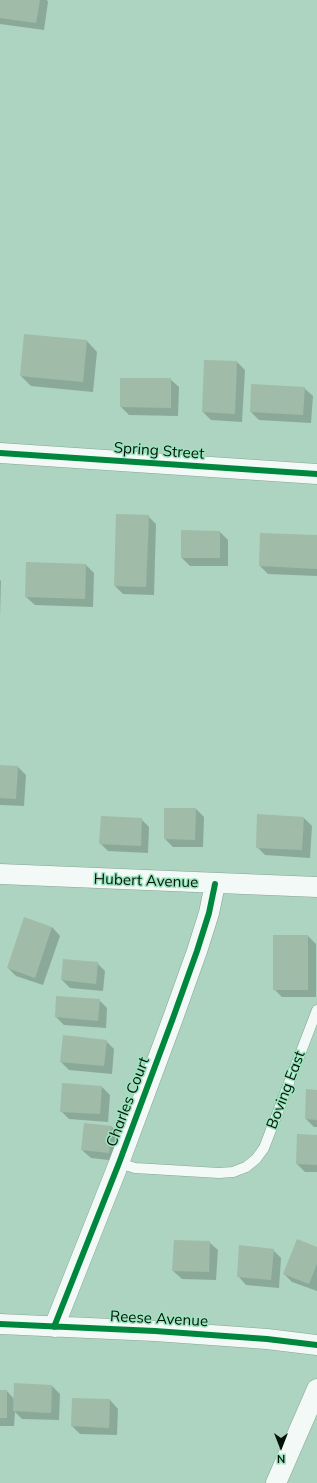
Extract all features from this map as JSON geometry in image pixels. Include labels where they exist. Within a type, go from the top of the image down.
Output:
[{"type":"street","name":"Spring Street","points":[[0,453],[317,474]]},
{"type":"street","name":"Hubert Avenue","points":[[0,874],[317,887]]},
{"type":"street","name":"Charles Court","points":[[54,1326],[119,1163],[197,951],[209,913],[215,884]]},
{"type":"street","name":"Reese Avenue","points":[[0,1324],[155,1330],[268,1339],[317,1345]]},
{"type":"street","points":[[276,1483],[317,1389]]},
{"type":"lane","name":"Boving East","points":[[119,1163],[135,1168],[219,1174],[233,1172],[246,1167],[256,1159],[264,1148],[317,1010]]},
{"type":"building","points":[[0,0],[40,0],[36,23],[0,18]]},
{"type":"building","points":[[24,334],[87,340],[83,382],[20,376]]},
{"type":"building","points":[[204,360],[237,361],[235,414],[202,412]]},
{"type":"building","points":[[120,378],[171,378],[171,408],[120,407]]},
{"type":"building","points":[[251,384],[305,387],[303,415],[250,412]]},
{"type":"building","points":[[116,514],[149,515],[146,587],[114,586]]},
{"type":"building","points":[[181,530],[220,531],[220,558],[181,558]]},
{"type":"building","points":[[260,533],[317,535],[317,569],[259,566]]},
{"type":"building","points":[[26,562],[86,564],[85,599],[25,597]]},
{"type":"building","points":[[0,765],[18,766],[16,799],[0,798]]},
{"type":"building","points":[[164,808],[196,808],[195,840],[164,839]]},
{"type":"building","points":[[257,814],[304,817],[302,850],[256,848]]},
{"type":"building","points":[[101,816],[142,818],[141,846],[99,844]]},
{"type":"building","points":[[24,917],[52,927],[35,978],[7,968]]},
{"type":"building","points":[[273,935],[308,935],[308,990],[273,990]]},
{"type":"building","points":[[63,959],[98,962],[96,984],[61,980]]},
{"type":"building","points":[[56,996],[100,999],[98,1021],[55,1017]]},
{"type":"building","points":[[63,1035],[107,1040],[104,1066],[60,1062]]},
{"type":"building","points":[[62,1083],[102,1086],[100,1114],[60,1112]]},
{"type":"building","points":[[306,1089],[317,1090],[317,1120],[305,1119]]},
{"type":"building","points":[[84,1123],[112,1126],[109,1153],[81,1150]]},
{"type":"building","points":[[297,1134],[317,1135],[317,1165],[296,1164]]},
{"type":"building","points":[[297,1239],[317,1247],[317,1264],[309,1284],[283,1274]]},
{"type":"building","points":[[174,1240],[210,1241],[209,1272],[172,1271]]},
{"type":"building","points":[[239,1245],[274,1249],[271,1280],[237,1277]]},
{"type":"building","points":[[14,1383],[52,1385],[51,1413],[13,1411]]},
{"type":"building","points":[[0,1390],[7,1390],[7,1418],[0,1418]]},
{"type":"building","points":[[72,1398],[110,1399],[109,1428],[71,1426]]},
{"type":"cycle path","points":[[0,453],[317,474]]},
{"type":"cycle path","points":[[54,1327],[119,1163],[173,1018],[209,913],[215,884]]},
{"type":"cycle path","points":[[0,1324],[155,1331],[267,1339],[317,1345]]}]
